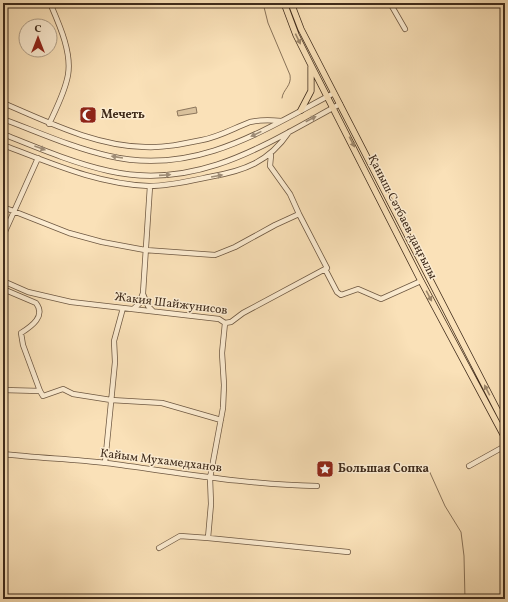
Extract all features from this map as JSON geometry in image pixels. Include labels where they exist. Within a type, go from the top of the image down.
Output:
[{"type":"main road","name":"Қаныш Сәтбаев даңғылы","points":[[284,3],[296,35],[311,65],[334,107],[421,281],[505,438]]},
{"type":"main road","name":"Қаныш Сәтбаев даңғылы","points":[[291,3],[301,28],[505,425]]},
{"type":"main road","points":[[301,110],[311,91],[311,65]]},
{"type":"street","points":[[49,124],[66,85],[69,65],[68,54],[50,3]]},
{"type":"street","points":[[390,3],[405,30]]},
{"type":"street","points":[[3,119],[90,151],[133,160],[152,161],[191,157],[217,151],[242,141],[334,93]]},
{"type":"street","points":[[3,103],[49,124],[116,144],[155,147],[170,146],[209,139],[252,122],[282,121]]},
{"type":"street","points":[[3,134],[89,166],[111,171],[148,176],[182,173],[220,165],[253,152],[340,104]]},
{"type":"street","points":[[3,145],[96,179],[150,186],[168,185],[225,174],[242,169],[271,155],[290,131]]},
{"type":"street","points":[[271,155],[270,166],[290,194],[337,292],[341,295],[358,289],[381,299],[421,281]]},
{"type":"street","points":[[3,236],[38,158]]},
{"type":"street","points":[[133,309],[139,304],[143,293],[150,186]]},
{"type":"street","points":[[3,207],[69,233],[102,242],[145,250],[215,255],[236,247],[274,225],[299,214]]},
{"type":"street","name":"Жакия Шайжунисов","points":[[3,281],[28,292],[71,302],[219,318],[225,323],[231,322],[243,313],[326,268]]},
{"type":"street","points":[[3,289],[36,302],[41,310],[34,323],[21,333],[23,345],[43,396],[47,396],[63,389],[73,394],[111,400],[162,403],[221,420]]},
{"type":"street","points":[[143,293],[148,306],[153,311]]},
{"type":"street","points":[[105,463],[115,362],[114,341],[123,308]]},
{"type":"street","points":[[208,538],[211,504],[210,478],[221,420],[224,385],[222,353],[225,323]]},
{"type":"street","points":[[3,390],[40,391]]},
{"type":"street","points":[[469,466],[505,446]]},
{"type":"street","name":"Кайым Мухамедханов","points":[[3,454],[105,463],[263,484],[317,486]]},
{"type":"street","points":[[159,548],[180,536],[348,552]]},
{"type":"shaded area","points":[[196,107],[197,113],[178,116],[177,111]]},
{"type":"waterway","points":[[263,3],[268,23],[290,75],[289,85],[282,98]]},
{"type":"waterway","points":[[427,466],[445,506],[461,532],[464,556],[465,599]]},
{"type":"place","name":"Мечеть","points":[[88,115]]},
{"type":"place","name":"Большая Сопка","points":[[325,469]]}]
